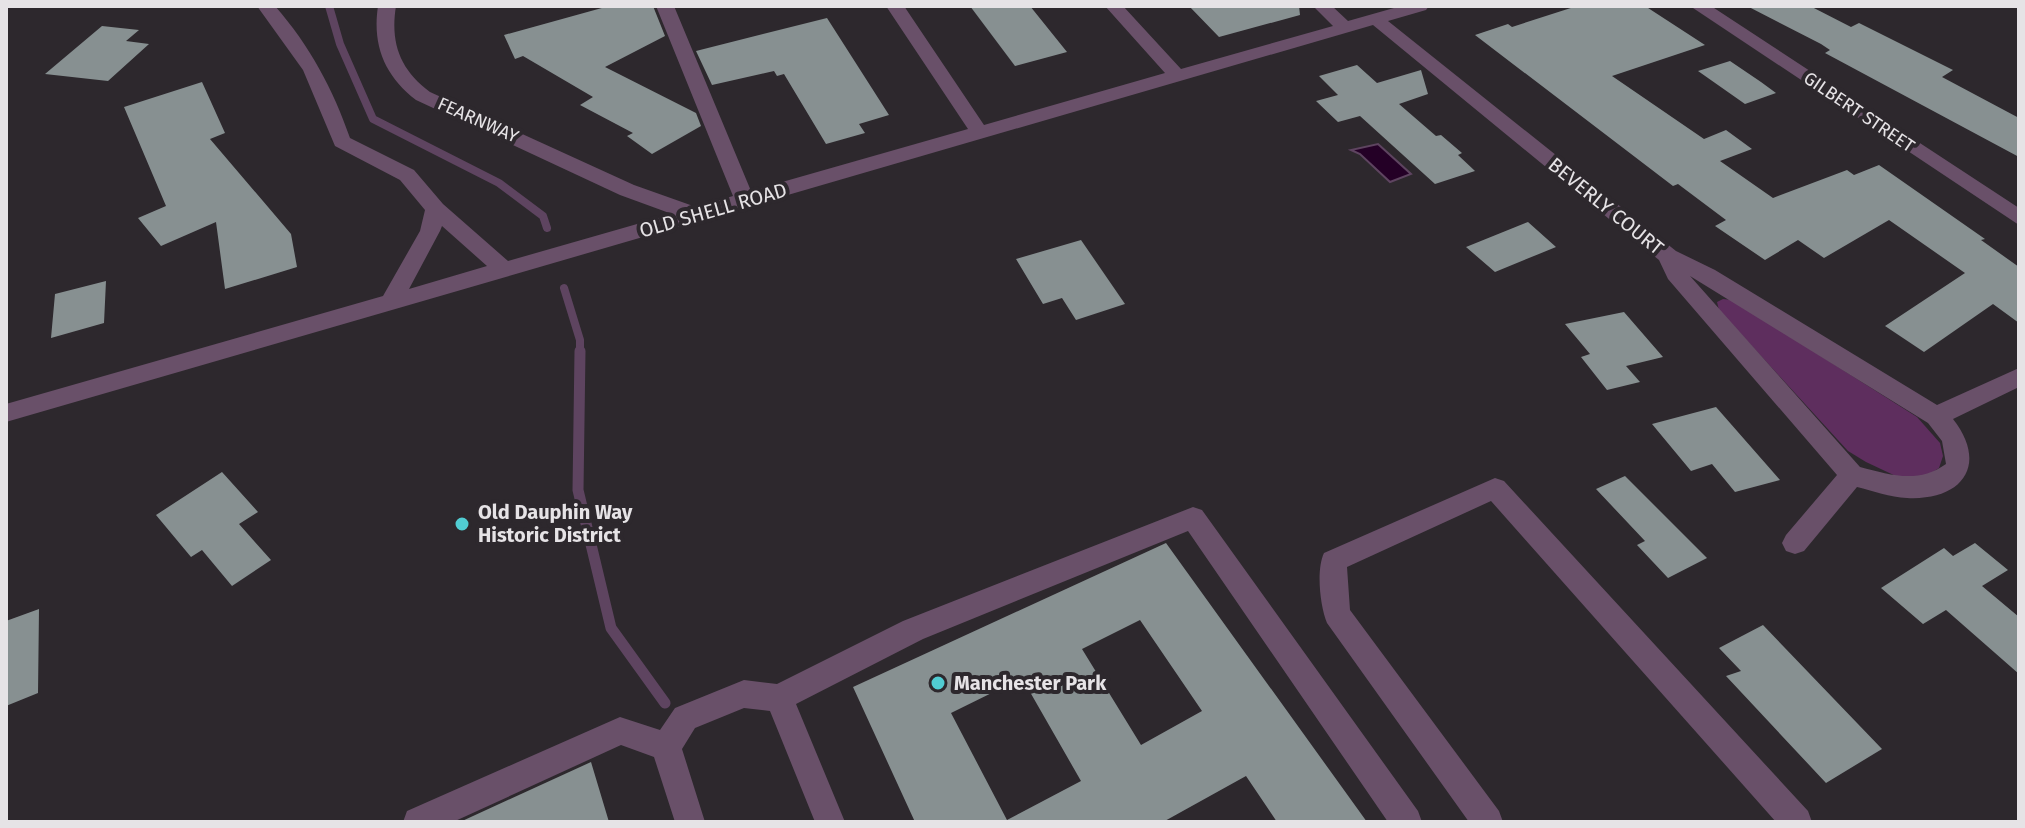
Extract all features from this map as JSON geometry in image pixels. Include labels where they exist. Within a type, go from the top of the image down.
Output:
[{"type":"street","points":[[266,6],[297,40],[326,92],[342,142],[407,175],[436,209],[505,270]]},
{"type":"street","name":"FEARNWAY","points":[[387,6],[382,29],[403,83],[423,96],[627,190],[697,215]]},
{"type":"street","points":[[665,6],[745,201]]},
{"type":"street","points":[[895,6],[981,134]]},
{"type":"street","points":[[1114,6],[1178,77]]},
{"type":"street","points":[[1322,6],[1346,29]]},
{"type":"street","name":"OLD SHELL ROAD","points":[[6,413],[1420,6]]},
{"type":"street","name":"GILBERT STREET","points":[[1699,6],[2019,218]]},
{"type":"street","name":"BEVERLY COURT","points":[[1377,20],[1668,256],[1707,275],[1936,416],[1952,433],[1960,452],[1958,469],[1941,484],[1922,489],[1899,487],[1852,475]]},
{"type":"street","points":[[624,235],[627,190]]},
{"type":"street","points":[[391,302],[430,231],[436,209]]},
{"type":"street","points":[[1668,256],[1676,274],[1852,475],[1795,543]]},
{"type":"street","points":[[1936,416],[2019,377]]},
{"type":"street","points":[[1488,822],[1337,614],[1333,561],[1495,488],[1797,822]]},
{"type":"street","points":[[666,747],[685,718],[744,694],[779,698],[913,630],[1193,518],[1407,822]]},
{"type":"street","points":[[779,698],[830,822]]},
{"type":"street","points":[[418,822],[620,731],[666,747]]},
{"type":"street","points":[[666,747],[690,822]]},
{"type":"shaded area","points":[[1378,144],[1411,174],[1390,182],[1360,154],[1351,150]]},
{"type":"shaded area","points":[[1732,300],[1917,417],[1940,443],[1943,456],[1939,468],[1925,477],[1900,478],[1848,451],[1719,310],[1717,302]]},
{"type":"building","points":[[609,6],[653,6],[665,36],[605,67],[696,113],[701,126],[652,154],[627,136],[633,133],[580,105],[593,97],[523,56],[515,59],[504,35]]},
{"type":"building","points":[[970,6],[1030,6],[1067,52],[1015,66]]},
{"type":"building","points":[[1189,6],[1299,6],[1300,15],[1219,37]]},
{"type":"building","points":[[1577,6],[1645,6],[1705,45],[1612,76],[1704,139],[1726,130],[1752,149],[1720,161],[1773,198],[1847,170],[1854,175],[1879,165],[1985,239],[1981,240],[2019,267],[2019,323],[1993,304],[1924,352],[1885,326],[1965,273],[1889,220],[1824,258],[1798,240],[1765,260],[1715,226],[1726,220],[1678,184],[1673,186],[1475,35],[1508,24],[1512,27]]},
{"type":"building","points":[[1747,6],[1810,6],[1851,27],[1859,23],[1953,70],[1942,77],[2019,118],[2019,157],[1825,53],[1830,50]]},
{"type":"building","points":[[827,18],[889,115],[859,124],[865,133],[826,144],[784,74],[777,76],[774,71],[712,85],[696,51]]},
{"type":"building","points":[[102,26],[139,30],[126,41],[149,44],[108,81],[45,74]]},
{"type":"building","points":[[1730,61],[1776,93],[1745,104],[1698,71]]},
{"type":"building","points":[[1357,65],[1377,83],[1421,70],[1428,94],[1399,104],[1436,136],[1441,135],[1462,153],[1458,155],[1475,171],[1435,184],[1360,116],[1338,122],[1316,101],[1338,95],[1319,76]]},
{"type":"building","points":[[202,82],[225,133],[210,139],[291,234],[297,267],[225,289],[216,222],[161,246],[138,218],[166,206],[124,107]]},
{"type":"building","points":[[1528,222],[1556,247],[1495,272],[1466,247]]},
{"type":"building","points":[[1081,240],[1125,304],[1076,320],[1062,298],[1043,304],[1016,259]]},
{"type":"building","points":[[106,281],[104,323],[51,338],[55,294]]},
{"type":"building","points":[[1624,312],[1663,357],[1626,366],[1640,382],[1607,390],[1581,357],[1590,354],[1565,324]]},
{"type":"building","points":[[1716,407],[1780,480],[1735,492],[1712,464],[1691,471],[1652,424]]},
{"type":"building","points":[[222,472],[258,512],[239,524],[271,560],[232,586],[202,550],[191,557],[156,515]]},
{"type":"building","points":[[1625,476],[1707,558],[1668,578],[1637,545],[1645,541],[1596,489]]},
{"type":"building","name":"Manchester Park","points":[[1166,543],[1367,822],[1277,822],[1246,776],[1163,822],[915,822],[853,687]],"holes":[[[1140,620],[1202,711],[1141,745],[1082,649]],[[1022,678],[1081,781],[1007,820],[951,713]]]},
{"type":"building","points":[[1975,543],[2008,570],[1982,586],[2019,617],[2019,674],[1946,610],[1923,624],[1881,588],[1944,548],[1953,556]]},
{"type":"building","points":[[39,609],[38,693],[6,706],[6,621]]},
{"type":"building","points":[[1763,625],[1882,749],[1826,783],[1726,676],[1741,671],[1719,648]]},
{"type":"building","points":[[591,762],[609,822],[460,822]]},
{"type":"waterway","points":[[329,6],[340,44],[373,119],[499,183],[543,216],[547,228]]},
{"type":"waterway","points":[[564,288],[580,340],[580,351]]},
{"type":"waterway","points":[[580,351],[578,490],[611,628],[665,703]]},
{"type":"place","name":"Old Dauphin Way Historic District","points":[[462,524]]},
{"type":"place","name":"Manchester Park","points":[[938,683]]}]
